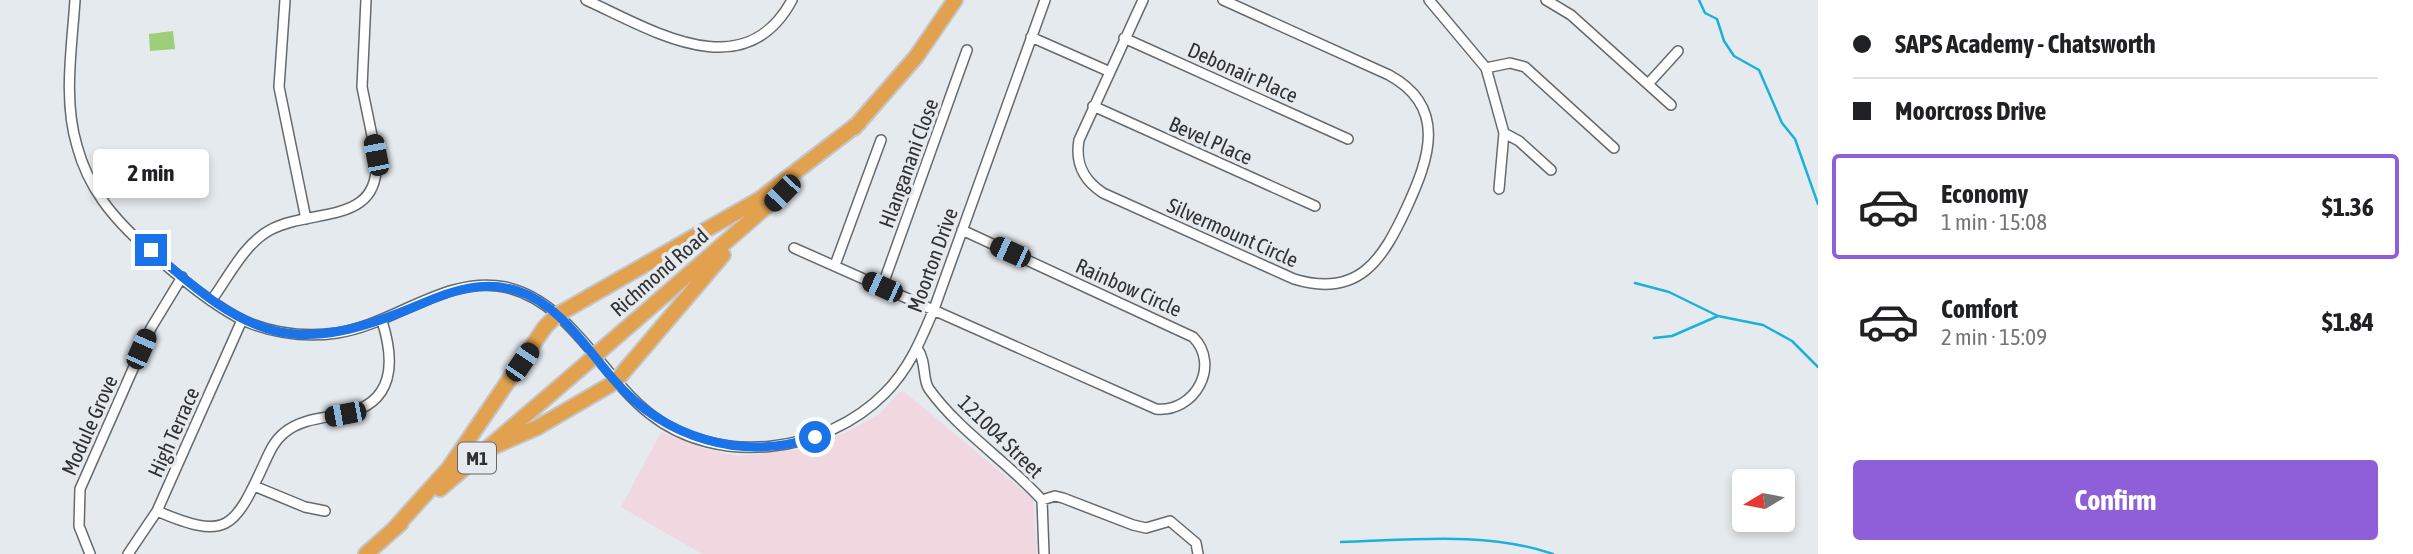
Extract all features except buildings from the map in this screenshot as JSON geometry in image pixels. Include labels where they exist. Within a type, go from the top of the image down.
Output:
[{"type":"highway","name":"Richmond Road","points":[[366,554],[588,362],[592,349],[782,193],[859,123],[916,57],[955,0]]},
{"type":"highway","points":[[394,529],[449,468],[545,327],[556,315],[760,199],[859,123]]},
{"type":"highway","points":[[486,450],[538,427],[615,382],[708,271],[782,193]]},
{"type":"street","name":"Moorton Drive","points":[[75,0],[70,111],[80,157],[103,202],[211,302],[242,320],[266,329],[303,335],[335,334],[382,321],[452,291],[491,285],[529,295],[556,315],[592,349],[615,382],[649,413],[674,429],[717,443],[767,447],[815,437],[861,412],[893,384],[917,348],[934,309],[1045,0]]},
{"type":"street","points":[[285,0],[279,87],[306,219]]},
{"type":"street","points":[[211,302],[255,242],[270,230],[355,206],[367,196],[376,176],[376,155],[362,87],[366,0]]},
{"type":"street","points":[[586,0],[688,44],[715,49],[735,46],[760,35],[779,19],[792,0]]},
{"type":"street","name":"Silvermount Circle","points":[[1143,0],[1108,71],[1079,140],[1077,157],[1087,179],[1103,193],[1305,282],[1336,283],[1354,278],[1370,269],[1389,247],[1425,167],[1429,128],[1422,106],[1412,92],[1389,75],[1223,0]]},
{"type":"street","points":[[1429,0],[1486,68],[1504,133],[1499,189]]},
{"type":"street","points":[[1546,0],[1571,15],[1671,105]]},
{"type":"street","points":[[1031,37],[1108,71]]},
{"type":"street","name":"Debonair Place","points":[[1124,38],[1348,139]]},
{"type":"street","name":"Hlanganani Close","points":[[882,287],[967,50]]},
{"type":"street","points":[[1648,84],[1678,51]]},
{"type":"street","points":[[1486,68],[1504,63],[1525,67],[1614,148]]},
{"type":"street","name":"Bevel Place","points":[[1093,106],[1315,206]]},
{"type":"street","points":[[1504,133],[1519,141],[1551,170]]},
{"type":"street","points":[[835,265],[881,140]]},
{"type":"street","name":"Rainbow Circle","points":[[794,248],[1156,409],[1181,406],[1191,398],[1200,382],[1204,365],[1199,342],[1184,330],[962,230]]},
{"type":"street","name":"Module Grove","points":[[90,554],[79,526],[80,489],[150,328],[181,277]]},
{"type":"street","name":"High Terrace","points":[[128,554],[158,511],[242,320]]},
{"type":"street","points":[[158,511],[191,525],[216,527],[239,514],[272,447],[285,432],[307,421],[361,409],[381,391],[388,376],[391,356],[382,321]]},
{"type":"street","name":"121004 Street","points":[[917,348],[924,359],[927,386],[965,430],[1042,500],[1044,554]]},
{"type":"street","points":[[254,486],[299,505],[325,511]]},
{"type":"street","points":[[1042,500],[1055,496],[1063,498],[1124,523],[1146,527],[1170,521],[1196,543],[1198,554]]},
{"type":"shaded area","points":[[902,390],[1033,499],[1037,554],[702,554],[621,507],[661,432],[706,449],[737,456],[796,450],[845,433],[879,414]]},
{"type":"green space","points":[[173,31],[175,49],[150,51],[149,34]]},
{"type":"waterway","points":[[1699,0],[1705,13],[1717,19],[1724,41],[1734,56],[1759,70],[1782,123],[1795,139],[1818,204]]},
{"type":"waterway","points":[[1635,283],[1669,292],[1718,316],[1763,325],[1792,341],[1818,367]]},
{"type":"waterway","points":[[1654,338],[1672,336],[1718,316]]},
{"type":"waterway","points":[[1341,542],[1475,540],[1502,542],[1553,554]]},
{"type":"route","points":[[151,250],[211,302],[232,316],[266,329],[289,334],[319,335],[354,330],[462,288],[491,285],[509,288],[529,295],[547,306],[586,346],[615,382],[649,413],[674,429],[717,443],[736,446],[767,447],[815,437]]}]
